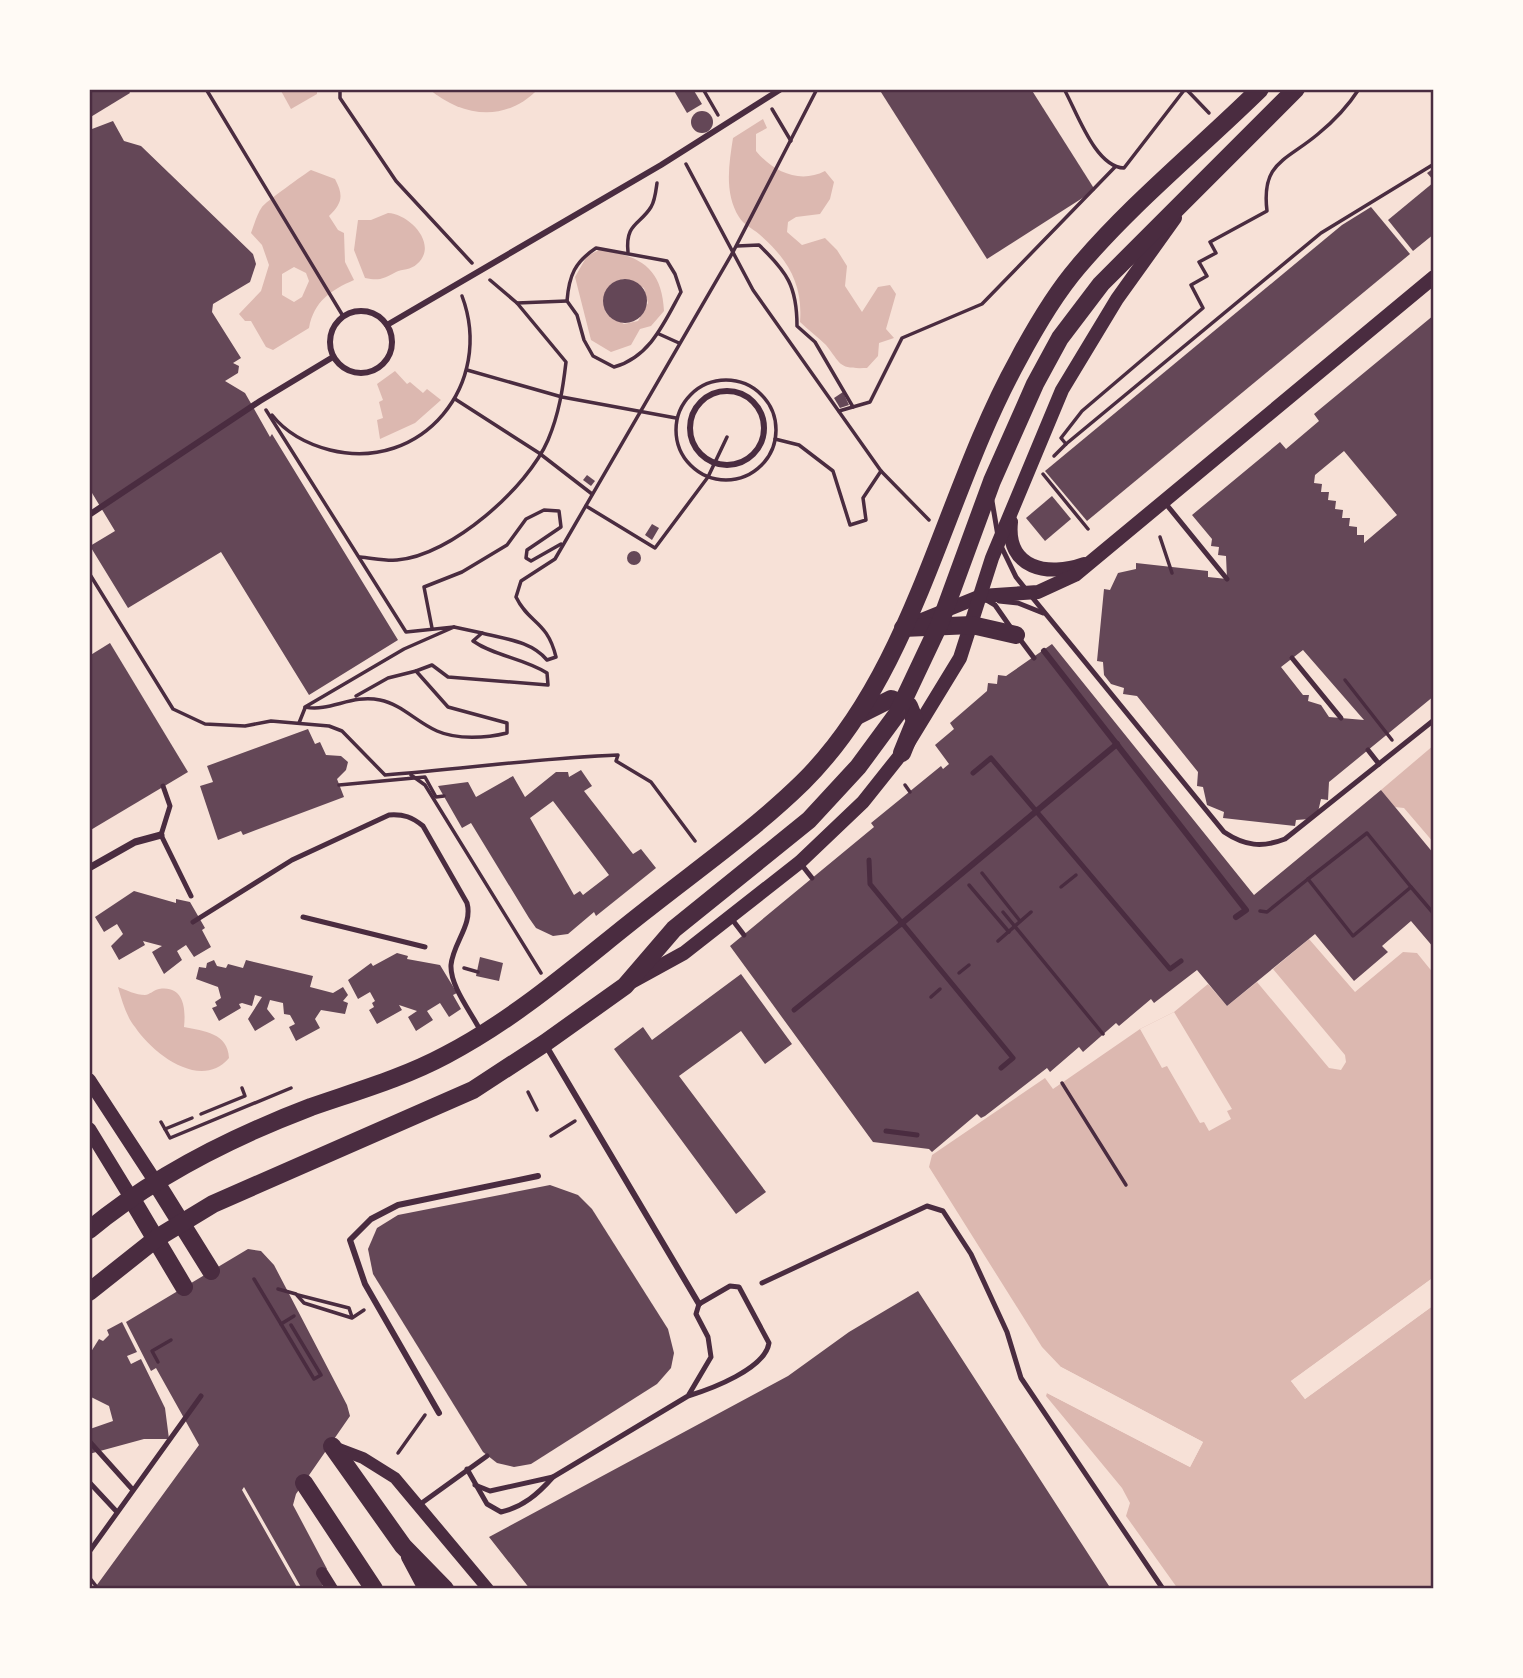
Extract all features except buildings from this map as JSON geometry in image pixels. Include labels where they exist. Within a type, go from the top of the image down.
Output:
[{"type":"main road","points":[[89,1230],[130,1196],[155,1181],[274,1122],[414,1070],[482,1034],[549,986],[776,807],[828,755],[857,716],[903,628],[970,458],[1015,365],[1045,313],[1077,267],[1260,89]]},
{"type":"main road","points":[[625,986],[674,929],[775,850],[836,792],[879,741],[897,714],[940,622],[992,481],[1035,384],[1060,338],[1101,284],[1296,89]]},
{"type":"main road","points":[[89,1292],[180,1222],[287,1169],[392,1127],[473,1090],[625,986],[684,953],[800,862],[863,802],[902,753],[960,658],[992,558],[1062,390],[1117,299],[1198,186]]},
{"type":"main road","points":[[903,628],[981,596],[1038,592],[1066,580],[1434,277]]},
{"type":"main road","points":[[1013,507],[1011,542],[1014,550],[1026,563],[1057,569],[1091,561]]},
{"type":"main road","points":[[903,628],[972,625],[1016,635]]},
{"type":"main road","points":[[857,716],[891,699],[909,706],[915,721],[902,753]]},
{"type":"main road","points":[[89,1080],[211,1271]]},
{"type":"main road","points":[[89,1129],[184,1287]]},
{"type":"main road","points":[[332,1446],[403,1546],[425,1589]]},
{"type":"main road","points":[[304,1483],[374,1589]]},
{"type":"main road","points":[[403,1546],[445,1589]]},
{"type":"street","points":[[387,325],[680,153],[781,89]]},
{"type":"street","points":[[362,310],[381,317],[387,325],[392,344],[390,354],[376,369],[357,373],[339,364],[333,356],[330,339],[342,313],[362,310]]},
{"type":"street","points":[[89,515],[260,401],[333,356]]},
{"type":"street","points":[[736,391],[757,405],[765,428],[757,451],[748,460],[737,465],[713,463],[694,447],[690,423],[693,411],[711,394],[736,391]]},
{"type":"street","points":[[1044,651],[1246,910],[1236,917]]},
{"type":"street","points":[[901,924],[973,861],[1117,744]]},
{"type":"street","points":[[90,865],[135,842],[161,835]]},
{"type":"street","points":[[545,1043],[699,1304]]},
{"type":"street","points":[[439,1413],[365,1283],[350,1240],[360,1227],[398,1205],[538,1176]]},
{"type":"street","points":[[332,1446],[363,1458],[395,1478],[488,1589]]},
{"type":"street","points":[[322,1573],[332,1589]]},
{"type":"lane","points":[[992,481],[994,519],[1004,555],[1016,578],[1224,832],[1238,841],[1270,845],[1285,839],[1434,720]]},
{"type":"lane","points":[[1164,501],[1227,579]]},
{"type":"lane","points":[[981,596],[995,606],[1034,658]]},
{"type":"lane","points":[[940,622],[969,606],[1002,601],[1018,603],[1049,616]]},
{"type":"lane","points":[[1292,658],[1342,718]]},
{"type":"lane","points":[[1332,717],[1334,709]]},
{"type":"lane","points":[[1368,750],[1379,764]]},
{"type":"lane","points":[[973,773],[991,758],[1170,969],[1181,961]]},
{"type":"lane","points":[[163,786],[170,806],[161,835],[191,896]]},
{"type":"lane","points":[[192,922],[292,860],[389,815],[402,814],[414,818],[423,826],[467,902],[468,917],[451,965],[455,982],[482,1034]]},
{"type":"lane","points":[[869,860],[870,884],[1013,1058],[1001,1068]]},
{"type":"lane","points":[[800,862],[812,878]]},
{"type":"lane","points":[[303,917],[425,947]]},
{"type":"lane","points":[[731,918],[744,935]]},
{"type":"lane","points":[[794,1010],[901,924]]},
{"type":"lane","points":[[886,1131],[918,1135]]},
{"type":"lane","points":[[762,1283],[927,1206],[943,1211],[971,1254],[1007,1332],[1021,1378],[1163,1589]]},
{"type":"lane","points":[[467,1469],[487,1504],[501,1512],[528,1500],[553,1477],[688,1396],[711,1389],[763,1359],[769,1342],[739,1287],[730,1286],[699,1304],[696,1314],[708,1337],[711,1357],[688,1396]]},
{"type":"lane","points":[[89,1552],[201,1396]]},
{"type":"lane","points":[[89,1441],[133,1490]]},
{"type":"lane","points":[[419,1504],[487,1456]]},
{"type":"lane","points":[[475,1485],[497,1490],[553,1477]]},
{"type":"lane","points":[[89,1482],[117,1512]]},
{"type":"path","points":[[206,89],[342,313]]},
{"type":"path","points":[[340,89],[340,98],[396,181],[480,272],[517,303],[566,362],[562,397],[547,442],[514,489],[470,528],[434,549],[398,560],[360,557]]},
{"type":"path","points":[[703,89],[724,126]]},
{"type":"path","points":[[1064,89],[1100,157],[1115,167],[1124,168],[1133,159],[1185,89],[1210,115]]},
{"type":"path","points":[[1066,444],[1061,438],[1082,411],[1203,309],[1191,285],[1207,276],[1199,262],[1216,253],[1210,242],[1267,211],[1266,188],[1273,170],[1287,155],[1336,118],[1359,89]]},
{"type":"path","points":[[260,401],[406,632],[454,627],[527,644],[539,650],[547,660],[555,657],[551,639],[540,622],[522,608],[516,597],[521,581],[555,559],[737,246],[817,91]]},
{"type":"path","points":[[775,114],[791,141]]},
{"type":"path","points":[[680,153],[753,290],[881,471],[917,506]]},
{"type":"path","points":[[1049,459],[1321,233],[1434,164]]},
{"type":"path","points":[[839,411],[870,402],[902,338],[982,304],[1115,167]]},
{"type":"path","points":[[628,252],[627,242],[634,222],[651,207],[656,188]]},
{"type":"path","points":[[737,246],[759,245],[785,270],[797,301],[797,326],[815,342],[853,407]]},
{"type":"path","points":[[596,248],[667,261],[681,292],[659,334],[632,362],[614,367],[593,356],[584,340],[577,315],[567,301],[568,283],[580,258],[596,248]]},
{"type":"path","points":[[260,401],[293,435],[311,445],[349,454],[385,452],[416,439],[434,425],[455,399],[467,370],[471,332],[457,285]]},
{"type":"path","points":[[517,303],[567,301]]},
{"type":"path","points":[[659,334],[680,343]]},
{"type":"path","points":[[467,370],[562,397],[677,418]]},
{"type":"path","points":[[736,381],[758,393],[767,402],[773,413],[775,439],[765,462],[745,477],[733,480],[708,477],[688,463],[682,453],[677,442],[677,418],[689,396],[699,388],[710,382],[736,381]]},
{"type":"path","points":[[455,399],[539,453],[592,494]]},
{"type":"path","points":[[586,506],[655,548],[708,477],[727,438]]},
{"type":"path","points":[[775,439],[799,445],[832,471],[850,525],[866,520],[863,498],[881,471]]},
{"type":"path","points":[[1041,467],[1040,471],[1088,529]]},
{"type":"path","points":[[432,628],[424,587],[462,572],[507,545],[526,519],[544,510],[559,511],[561,527],[527,550],[526,558],[530,561],[564,543]]},
{"type":"path","points":[[1160,537],[1172,573]]},
{"type":"path","points":[[89,573],[173,709],[205,723],[245,726],[271,721],[329,726],[342,731],[385,775],[618,755],[616,761],[651,782],[695,841]]},
{"type":"path","points":[[299,723],[305,708],[404,649],[454,627]]},
{"type":"path","points":[[305,708],[317,710],[354,697],[388,678],[432,665],[448,677],[548,685],[547,673],[527,661],[485,650],[472,640],[482,633]]},
{"type":"path","points":[[354,697],[383,700],[438,732],[488,738],[508,733],[507,723],[448,708],[416,671],[419,670]]},
{"type":"path","points":[[1345,680],[1399,749]]},
{"type":"path","points":[[410,774],[425,785],[549,986]]},
{"type":"path","points":[[339,785],[425,778],[436,797],[444,796]]},
{"type":"path","points":[[905,785],[910,792]]},
{"type":"path","points":[[1246,910],[1267,912],[1367,832],[1434,914]]},
{"type":"path","points":[[973,861],[1020,921]]},
{"type":"path","points":[[960,873],[1009,932]]},
{"type":"path","points":[[1308,879],[1353,936],[1411,887]]},
{"type":"path","points":[[1003,912],[1103,1034]]},
{"type":"path","points":[[998,941],[1031,912]]},
{"type":"path","points":[[963,970],[969,965]]},
{"type":"path","points":[[931,997],[936,992]]},
{"type":"path","points":[[1062,1083],[1126,1185]]},
{"type":"path","points":[[201,1114],[245,1096],[242,1088]]},
{"type":"path","points":[[161,1122],[170,1138],[291,1088]]},
{"type":"path","points":[[528,1092],[537,1110]]},
{"type":"path","points":[[165,1129],[192,1118]]},
{"type":"path","points":[[551,1136],[575,1121]]},
{"type":"path","points":[[254,1279],[314,1379],[321,1375],[291,1325]]},
{"type":"path","points":[[278,1289],[349,1308],[352,1318]]},
{"type":"path","points":[[296,1294],[304,1303],[352,1318],[376,1303]]},
{"type":"path","points":[[281,1324],[294,1316]]},
{"type":"path","points":[[158,1362],[152,1351],[171,1340]]},
{"type":"path","points":[[398,1453],[433,1403]]},
{"type":"path","points":[[89,1577],[96,1586]]},
{"type":"shaded area","points":[[280,89],[317,89],[317,94],[291,109]]},
{"type":"shaded area","points":[[429,89],[538,89],[512,107],[484,112],[455,106]]},
{"type":"shaded area","points":[[763,119],[767,128],[756,134],[756,151],[770,165],[797,176],[816,175],[825,171],[834,182],[830,199],[820,214],[796,217],[788,222],[787,232],[802,245],[825,238],[837,250],[847,266],[845,286],[862,312],[878,287],[890,285],[896,294],[886,329],[894,338],[879,343],[878,356],[867,368],[851,368],[842,364],[826,345],[800,322],[799,296],[792,273],[778,253],[743,222],[734,208],[729,188],[733,138]]},
{"type":"shaded area","points":[[311,170],[335,179],[338,185],[340,199],[329,216],[338,230],[344,233],[345,262],[354,280],[338,288],[319,304],[309,328],[273,350],[266,347],[251,321],[245,321],[239,314],[261,291],[269,265],[262,245],[251,233],[262,207]],"holes":[[[294,267],[306,273],[309,281],[302,297],[294,302],[282,295],[282,274]]]},
{"type":"shaded area","points":[[388,213],[405,219],[419,232],[425,248],[423,256],[415,266],[384,278],[365,278],[354,250],[358,220],[371,220]]},
{"type":"shaded area","points":[[599,250],[626,255],[646,266],[659,284],[664,311],[651,326],[640,329],[631,345],[611,352],[591,340],[575,277],[587,256]],"holes":[[[623,279],[644,288],[648,303],[638,321],[624,324],[606,313],[603,299],[610,285]]]},
{"type":"shaded area","points":[[395,371],[407,384],[410,382],[423,393],[427,389],[441,400],[415,423],[380,439],[377,420],[383,418],[379,402],[383,400],[377,384]]},
{"type":"shaded area","points":[[1434,745],[1434,843],[1404,808],[1395,807],[1381,790]]},
{"type":"shaded area","points":[[1309,939],[1355,992],[1403,952],[1417,953],[1434,974],[1434,1277],[1291,1381],[1305,1399],[1434,1305],[1434,1589],[1178,1589],[1126,1516],[1130,1503],[1122,1488],[1046,1396],[1047,1393],[1190,1467],[1203,1442],[1061,1367],[1042,1347],[929,1167],[932,1155],[1045,1078],[1053,1089],[1140,1029],[1174,1012],[1208,984],[1227,1006],[1257,982],[1329,1068],[1341,1070],[1346,1062],[1345,1055],[1273,969]]},
{"type":"shaded area","points":[[118,987],[142,995],[159,989],[174,991],[184,1006],[184,1027],[220,1038],[228,1050],[229,1058],[218,1067],[205,1071],[192,1070],[165,1057],[153,1048],[132,1023]]},
{"type":"pier","points":[[1174,1012],[1232,1109],[1227,1111],[1231,1119],[1209,1131],[1204,1122],[1200,1123],[1167,1066],[1162,1068],[1140,1029]]},
{"type":"pier","points":[[1434,1277],[1434,1281],[1296,1382],[1305,1394],[1434,1302],[1434,1305],[1305,1399],[1291,1381]]},
{"type":"pier","points":[[1061,1367],[1203,1442],[1190,1467],[1047,1393],[1049,1390],[1188,1463],[1198,1443],[1059,1370]]}]
